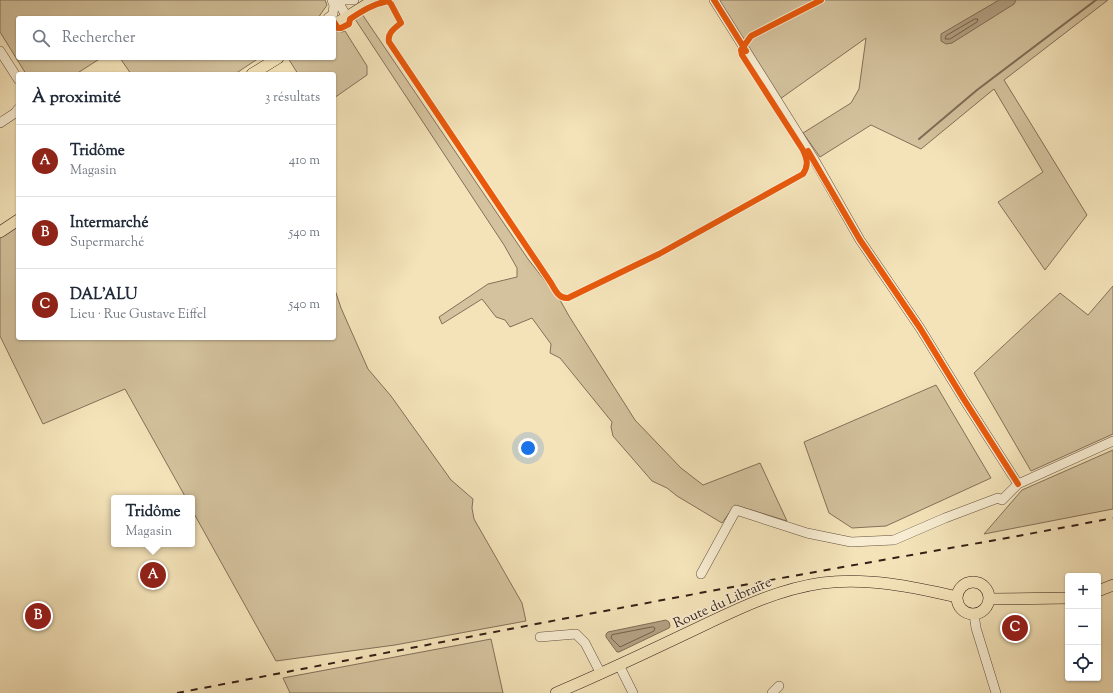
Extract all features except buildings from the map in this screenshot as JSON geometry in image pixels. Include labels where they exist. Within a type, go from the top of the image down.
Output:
[{"type":"main road","points":[[336,23],[362,0]]},
{"type":"main road","points":[[336,17],[374,0]]},
{"type":"main road","points":[[255,72],[273,60]]},
{"type":"main road","points":[[0,232],[16,221]]},
{"type":"main road","name":"Route du Libraire","points":[[556,693],[601,674],[755,602],[778,593],[808,586],[847,582],[865,582],[890,584],[958,597]]},
{"type":"main road","points":[[974,582],[983,585],[989,599],[986,608],[974,614],[964,611],[958,602],[961,588],[964,585],[974,582]]},
{"type":"main road","points":[[1101,590],[1113,585]]},
{"type":"main road","points":[[989,599],[1065,598]]},
{"type":"street","points":[[330,16],[333,14],[334,5],[332,0]]},
{"type":"street","points":[[337,0],[345,14]]},
{"type":"street","points":[[345,0],[354,0]]},
{"type":"street","points":[[714,0],[815,161],[860,240],[920,328],[1018,484]]},
{"type":"street","points":[[0,51],[16,76]]},
{"type":"street","points":[[0,123],[16,112]]},
{"type":"street","points":[[701,574],[736,510],[807,533],[851,542],[894,540],[998,498],[1002,500],[1018,484],[1113,441]]},
{"type":"street","points":[[974,614],[976,628],[996,693]]},
{"type":"street","points":[[540,637],[576,634],[585,643],[601,674]]},
{"type":"street","points":[[620,665],[633,693]]},
{"type":"street","points":[[772,693],[779,686]]},
{"type":"shaded area","points":[[0,0],[325,0],[327,5],[319,16],[16,16],[16,58],[0,32]]},
{"type":"shaded area","points":[[719,0],[1108,0],[1004,80],[1087,215],[1045,270],[998,202],[1043,172],[994,89],[921,149],[871,125],[820,157],[803,133],[851,103],[859,89],[866,38],[780,99]]},
{"type":"shaded area","points":[[362,14],[528,259],[560,300],[635,420],[681,468],[703,485],[760,463],[787,521],[735,505],[722,523],[677,496],[667,488],[652,481],[613,436],[611,427],[612,422],[560,358],[550,353],[551,344],[532,318],[510,327],[505,320],[496,317],[482,299],[442,324],[439,317],[488,284],[517,277],[517,268],[504,245],[355,19]]},
{"type":"shaded area","points":[[336,30],[345,31],[367,66],[367,75],[336,97],[336,72],[297,72],[289,60],[336,60]]},
{"type":"shaded area","points":[[17,60],[98,60],[79,72],[25,72]]},
{"type":"shaded area","points":[[121,60],[256,60],[238,72],[130,72]]},
{"type":"shaded area","points":[[16,227],[16,340],[336,340],[336,293],[341,308],[368,369],[391,396],[451,480],[473,499],[472,508],[474,519],[522,603],[526,621],[395,645],[276,661],[195,515],[195,495],[184,495],[125,389],[43,424],[0,336],[0,238]]},
{"type":"shaded area","points":[[1113,286],[1113,434],[1031,471],[974,373],[1060,293],[1088,315]]},
{"type":"shaded area","points":[[936,385],[991,478],[886,526],[852,528],[829,513],[804,442]]},
{"type":"shaded area","points":[[1113,450],[1113,509],[984,534],[1022,490]]},
{"type":"shaded area","points":[[491,639],[503,693],[290,693],[283,678]]},
{"type":"water","points":[[999,0],[1016,0],[1014,4],[952,43],[946,44],[941,41],[941,34]]},
{"type":"water","points":[[666,620],[669,622],[669,628],[619,652],[617,652],[606,637],[608,632]]},
{"type":"waterway","points":[[919,139],[977,90],[1096,0]]},
{"type":"railway","points":[[177,693],[775,579],[1113,518]]},
{"type":"cycle path","points":[[714,0],[746,51]]},
{"type":"cycle path","points":[[336,25],[338,28],[341,28],[349,24],[350,19],[377,4],[388,1],[391,4],[401,23],[390,33],[389,42],[556,291],[560,296],[568,298],[659,254],[803,174],[806,168],[806,156],[742,55],[741,50],[751,36],[821,0]]},
{"type":"cycle path","points":[[808,151],[860,240],[920,328],[1018,484]]},
{"type":"place","name":"Tridôme","points":[[153,575]]},
{"type":"place","name":"Intermarché","points":[[38,616]]},
{"type":"place","name":"DAL'ALU","points":[[1015,628]]}]
